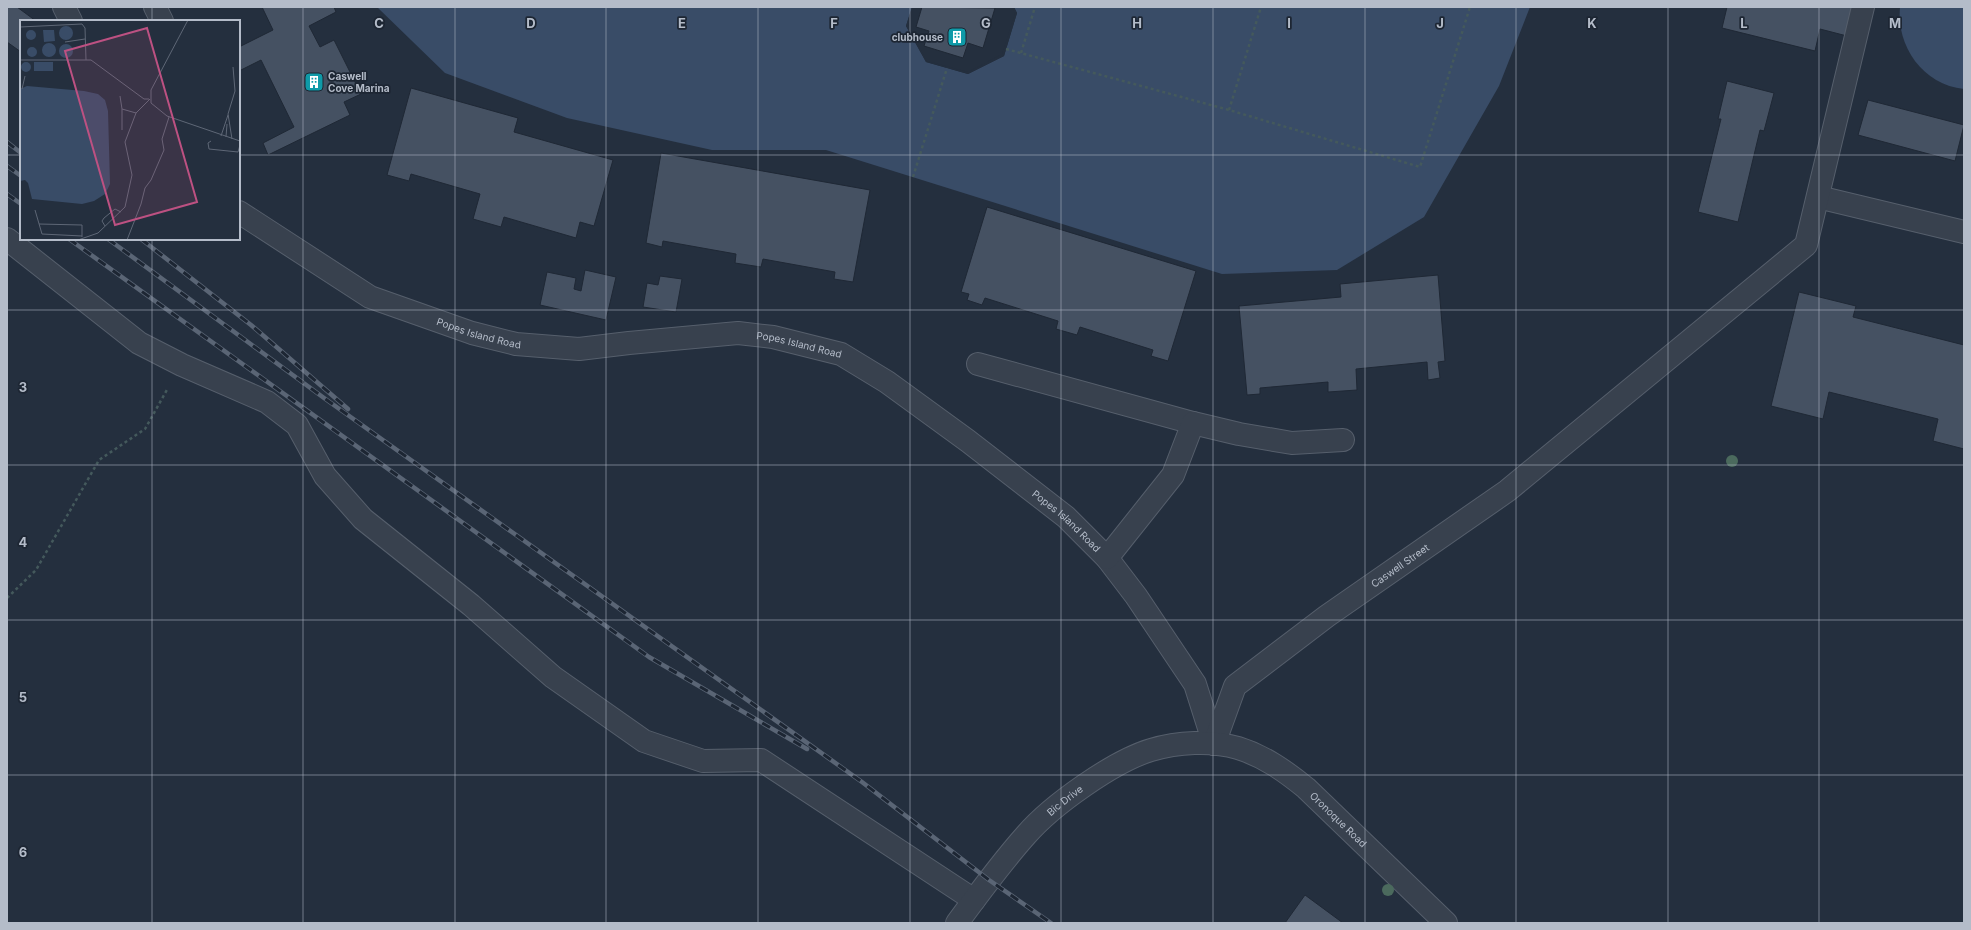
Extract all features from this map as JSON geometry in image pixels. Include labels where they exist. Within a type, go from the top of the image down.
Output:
[{"type":"street","points":[[64,7],[70,20]]},
{"type":"street","points":[[155,7],[162,20]]},
{"type":"street","name":"Caswell Street","points":[[1214,744],[1234,686],[1327,616],[1507,491],[1806,245],[1864,7]]},
{"type":"street","points":[[1818,197],[1964,232]]},
{"type":"street","name":"Popes Island Road","points":[[240,213],[370,297],[472,333],[516,344],[579,349],[738,333],[773,337],[842,354],[887,382],[968,441],[1066,517],[1107,558],[1136,596],[1195,684],[1214,744]]},
{"type":"street","points":[[7,239],[139,343],[182,365],[267,402],[297,425],[325,476],[363,519],[471,605],[553,677],[644,741],[703,761],[761,760],[974,900]]},
{"type":"street","points":[[978,364],[1193,423],[1239,434],[1292,443],[1343,440]]},
{"type":"street","points":[[1107,558],[1173,475],[1193,423]]},
{"type":"street","name":"Bic Drive","points":[[957,923],[1027,834],[1056,806],[1087,784],[1124,762],[1150,750],[1170,746],[1214,744]]},
{"type":"street","name":"Oronoque Road","points":[[1214,744],[1238,748],[1259,756],[1283,770],[1306,788],[1446,923]]},
{"type":"path","points":[[1021,53],[1035,7]]},
{"type":"path","points":[[1228,110],[1261,7]]},
{"type":"path","points":[[1006,49],[1228,110],[1420,167],[1470,7]]},
{"type":"path","points":[[913,176],[947,68]]},
{"type":"path","points":[[7,598],[36,570],[99,460],[145,429],[182,365]]},
{"type":"water","points":[[377,7],[912,7],[906,26],[926,62],[968,74],[1004,56],[1017,13],[1014,7],[1530,7],[1499,86],[1424,217],[1337,270],[1222,274],[826,150],[712,150],[567,118],[445,73]]},
{"type":"water","points":[[1900,7],[1964,7],[1964,89],[1949,86],[1936,80],[1925,72],[1915,61],[1903,36],[1900,22]]},
{"type":"pier","points":[[912,7],[914,7],[908,25],[927,61],[968,72],[1002,54],[1015,13],[1012,7],[1014,7],[1017,13],[1004,56],[968,74],[926,62],[906,26]]},
{"type":"building","points":[[7,7],[17,7],[35,20],[20,20],[20,51],[7,42]]},
{"type":"building","name":"Caswell Cove Marina","points":[[262,7],[334,7],[336,12],[309,26],[320,47],[334,40],[361,94],[344,102],[350,115],[268,155],[263,143],[294,127],[261,60],[240,70],[240,46],[273,30]]},
{"type":"building","name":"clubhouse","points":[[922,7],[995,8],[983,48],[968,43],[963,58],[924,46],[929,31],[916,27]]},
{"type":"building","points":[[1727,7],[1855,7],[1847,36],[1820,29],[1815,51],[1722,28]]},
{"type":"building","points":[[1727,81],[1774,93],[1764,131],[1760,130],[1738,222],[1698,212],[1721,119],[1718,119]]},
{"type":"building","points":[[411,88],[518,118],[514,132],[613,160],[594,226],[580,222],[576,238],[504,217],[501,227],[473,219],[480,194],[411,174],[409,181],[387,175]]},
{"type":"building","points":[[1868,100],[1964,125],[1955,161],[1858,135]]},
{"type":"building","points":[[661,153],[870,190],[853,282],[834,279],[835,272],[763,259],[761,267],[735,263],[736,254],[663,241],[662,247],[646,243]]},
{"type":"building","points":[[987,207],[1196,271],[1168,361],[1151,356],[1153,350],[1080,327],[1077,335],[1056,329],[1058,321],[985,298],[982,305],[967,300],[969,294],[961,292]]},
{"type":"building","points":[[585,270],[616,277],[606,320],[540,305],[547,272],[576,278],[574,289],[581,291]]},
{"type":"building","points":[[1438,275],[1445,361],[1438,362],[1440,378],[1428,380],[1427,362],[1356,369],[1357,390],[1328,392],[1328,382],[1260,388],[1260,394],[1247,395],[1239,306],[1341,297],[1340,284]]},
{"type":"building","points":[[660,276],[682,279],[676,312],[643,307],[647,283],[658,285]]},
{"type":"building","points":[[1799,292],[1856,306],[1853,317],[1964,345],[1964,449],[1933,441],[1938,419],[1829,392],[1823,419],[1771,406]]},
{"type":"building","points":[[1305,895],[1343,923],[1285,923]]},
{"type":"railway","points":[[7,142],[20,152]]},
{"type":"railway","points":[[7,166],[20,175]]},
{"type":"railway","points":[[7,194],[20,203]]},
{"type":"railway","points":[[70,240],[649,657],[807,749]]},
{"type":"railway","points":[[109,240],[324,398],[862,782],[989,880],[1051,923]]},
{"type":"railway","points":[[142,240],[251,325],[348,409]]},
{"type":"place","name":"clubhouse","points":[[957,37]]},
{"type":"place","name":"Caswell Cove Marina","points":[[314,82]]}]
